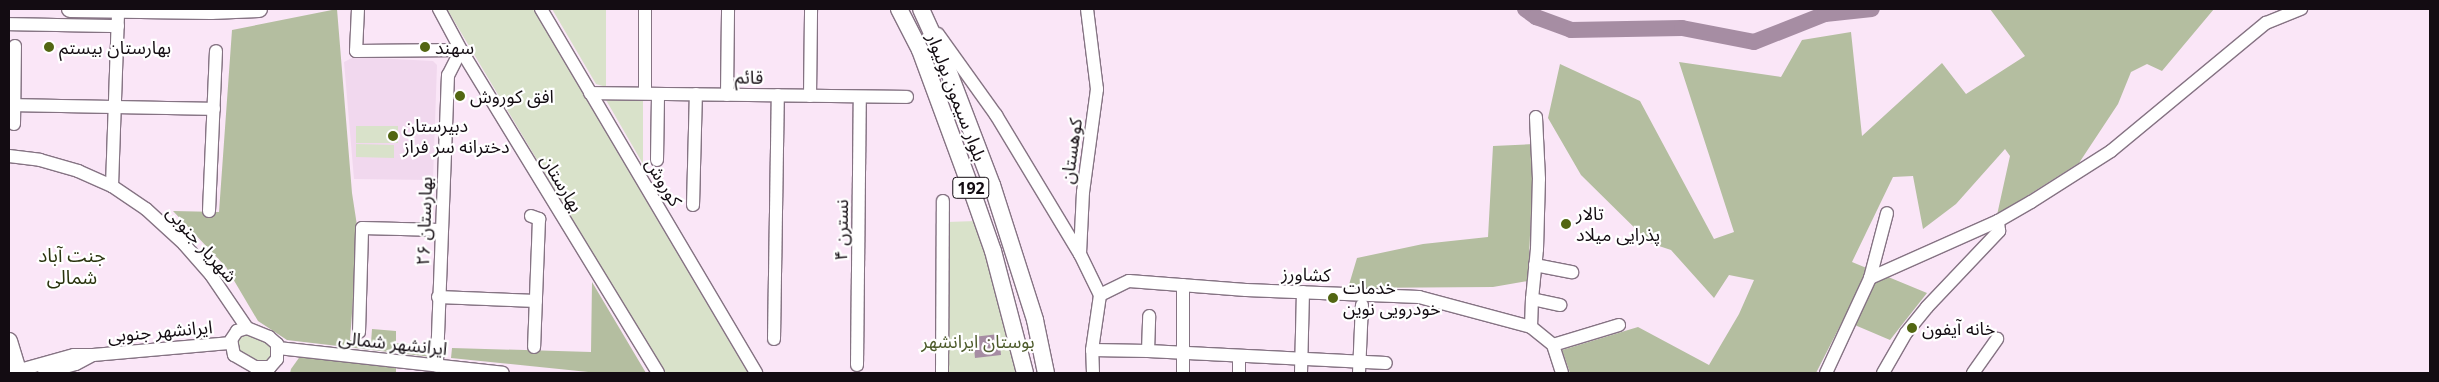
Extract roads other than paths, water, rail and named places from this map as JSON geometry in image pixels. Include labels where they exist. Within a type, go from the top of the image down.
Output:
[{"type":"main road","points":[[70,9],[118,18],[259,9]]},
{"type":"main road","name":"بلوار سیمون بولیوار","points":[[898,9],[920,50],[974,194],[993,251],[1025,373]]},
{"type":"main road","name":"بلوار سیمون بولیوار","points":[[923,13],[995,193],[1035,320],[1046,373]]},
{"type":"main road","points":[[9,341],[15,372]]},
{"type":"street","points":[[358,9],[356,51],[461,50]]},
{"type":"street","name":"بهارستان","points":[[439,9],[461,50],[658,373]]},
{"type":"street","name":"کوروش","points":[[541,9],[756,373]]},
{"type":"street","points":[[644,9],[644,94]]},
{"type":"street","points":[[727,95],[728,9]]},
{"type":"street","points":[[810,96],[811,9]]},
{"type":"street","name":"کوهستان","points":[[1087,9],[1098,89],[1084,192],[1080,254],[1100,295]]},
{"type":"street","points":[[1870,278],[1998,221],[2111,151],[2266,23],[2301,9]]},
{"type":"street","points":[[923,13],[996,115],[1080,254]]},
{"type":"street","points":[[9,24],[118,18],[112,186]]},
{"type":"street","points":[[14,124],[15,46]]},
{"type":"street","name":"بهارستان ۲۶","points":[[437,366],[440,230],[448,75],[461,50]]},
{"type":"street","points":[[209,211],[216,51]]},
{"type":"street","name":"قائم","points":[[590,93],[907,97]]},
{"type":"street","points":[[657,160],[658,94]]},
{"type":"street","points":[[693,205],[696,94]]},
{"type":"street","points":[[774,339],[778,95]]},
{"type":"street","name":"نسترن ۴","points":[[857,365],[860,96]]},
{"type":"street","points":[[14,105],[214,109]]},
{"type":"street","points":[[1531,327],[1540,179],[1536,117]]},
{"type":"street","name":"شهریار جنوبی","points":[[9,156],[40,160],[78,171],[112,186],[146,209],[184,244],[211,275],[247,328]]},
{"type":"street","points":[[942,373],[943,201]]},
{"type":"street","points":[[1826,373],[1870,278],[1887,213]]},
{"type":"street","points":[[531,216],[539,219],[534,346]]},
{"type":"street","points":[[1883,373],[1911,327],[1999,231],[1998,221]]},
{"type":"street","points":[[359,332],[362,228],[440,230]]},
{"type":"street","points":[[1536,265],[1572,272]]},
{"type":"street","name":"کشاورز","points":[[1100,295],[1129,281],[1420,298],[1531,327],[1553,345]]},
{"type":"street","points":[[1183,285],[1183,373]]},
{"type":"street","points":[[1301,373],[1304,292]]},
{"type":"street","points":[[1093,373],[1092,350],[1100,295]]},
{"type":"street","points":[[438,298],[536,301]]},
{"type":"street","points":[[1532,299],[1560,305]]},
{"type":"street","points":[[1359,367],[1362,305]]},
{"type":"street","points":[[1148,351],[1149,316]]},
{"type":"street","points":[[1562,373],[1553,345],[1619,325]]},
{"type":"street","points":[[247,328],[269,337],[278,348],[278,359],[266,371],[238,359],[231,351],[231,343],[237,331],[247,328]]},
{"type":"street","points":[[1973,373],[1997,339]]},
{"type":"street","name":"ایرانشهر جنوبی","points":[[15,372],[74,354],[93,355],[231,343]]},
{"type":"street","name":"ایرانشهر شمالی","points":[[278,348],[503,373]]},
{"type":"street","points":[[1092,350],[1302,359],[1359,367],[1386,363]]},
{"type":"street","name":"ایرانشهر جنوبی","points":[[49,372],[76,364],[93,355]]},
{"type":"street","points":[[1239,356],[1239,373]]},
{"type":"waterway","points":[[1525,9],[1536,17],[1571,30],[1682,28],[1754,42],[1825,14],[1872,9]]},
{"type":"place","name":"بهارستان بیستم","points":[[49,47]]},
{"type":"place","name":"سهند","points":[[425,47]]},
{"type":"place","name":"افق کوروش","points":[[460,96]]},
{"type":"place","name":"دبیرستان دخترانه سر فراز","points":[[393,136]]},
{"type":"place","name":"تالار پذرایی میلاد","points":[[1566,224]]},
{"type":"place","name":"خدمات خودرویی نوین","points":[[1333,298]]},
{"type":"place","name":"خانه آیفون","points":[[1912,328]]},
{"type":"district","name":"جنت‌ آباد شمالی","points":[[72,267]]},
{"type":"park label","name":"بوستان ایرانشهر","points":[[978,341]]}]
